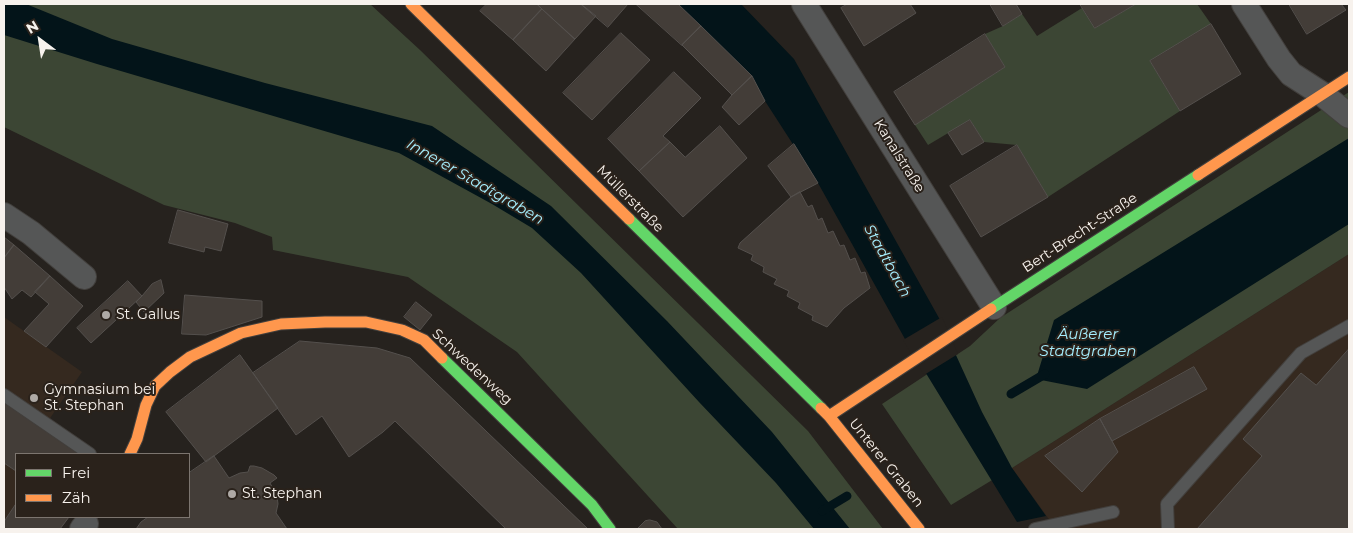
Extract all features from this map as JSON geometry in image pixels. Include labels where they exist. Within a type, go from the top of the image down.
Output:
[{"type":"street","name":"Müllerstraße","points":[[411,4],[829,416]]},
{"type":"street","name":"Kanalstraße","points":[[804,4],[994,307]]},
{"type":"street","points":[[1244,4],[1279,59],[1291,74],[1322,94],[1348,115]]},
{"type":"street","name":"Bert-Brecht-Straße","points":[[829,416],[1349,77]]},
{"type":"street","points":[[4,215],[31,233],[84,277]]},
{"type":"street","name":"Schwedenweg","points":[[130,453],[137,439],[146,405],[155,386],[190,357],[241,333],[281,324],[366,322],[402,330],[424,340],[592,505],[610,529]]},
{"type":"street","name":"Unterer Graben","points":[[829,416],[919,529]]},
{"type":"lane","points":[[1168,529],[1167,504],[1301,353],[1349,326]]},
{"type":"lane","points":[[4,395],[89,453]]},
{"type":"lane","points":[[1035,529],[1113,512]]},
{"type":"shaded area","points":[[1349,254],[1349,529],[1056,529],[1012,468]]},
{"type":"shaded area","name":"Gymnasium bei St. Stephan","points":[[4,317],[82,372],[46,424],[80,453],[15,453],[15,518],[68,518],[60,529],[4,529]]},
{"type":"green space","points":[[4,4],[370,4],[420,50],[808,431],[883,529],[678,529],[517,352],[408,277],[273,250],[272,237],[235,223],[164,205],[4,127]]},
{"type":"green space","points":[[1136,4],[1197,4],[1211,24],[1150,61],[1180,111],[1048,197],[1017,145],[984,142],[970,120],[928,145],[915,125],[1005,67],[985,34],[1003,26],[1022,14],[1037,36],[1082,8],[1095,28]]},
{"type":"green space","points":[[1349,92],[1349,254],[951,505],[882,404],[970,346],[1000,318]]},
{"type":"water","name":"Innerer Stadtgraben","points":[[4,4],[26,4],[112,39],[265,83],[432,126],[551,206],[667,321],[772,432],[850,529],[814,529],[776,483],[581,273],[532,228],[399,153],[4,35]]},
{"type":"water","name":"Stadtbach","points":[[678,4],[741,4],[794,59],[939,318],[982,412],[1012,468],[1046,516],[1017,522],[905,339],[818,183],[765,101],[752,76]]},
{"type":"water","name":"Äußerer Stadtgraben","points":[[1349,138],[1349,224],[1087,389],[1036,379],[1054,320]]},
{"type":"pier","points":[[942,317],[958,354],[924,375],[903,340]]},
{"type":"building","points":[[487,4],[537,4],[542,9],[513,40],[480,11]]},
{"type":"building","points":[[537,4],[581,4],[596,16],[575,39]]},
{"type":"building","points":[[581,4],[628,4],[608,27]]},
{"type":"building","points":[[636,4],[678,4],[701,26],[682,45]]},
{"type":"building","points":[[848,4],[910,4],[916,13],[864,46],[841,8]]},
{"type":"building","points":[[990,4],[1016,4],[1022,14],[1003,26]]},
{"type":"building","points":[[1080,4],[1136,4],[1095,28]]},
{"type":"building","points":[[1289,4],[1341,4],[1346,10],[1307,34]]},
{"type":"building","points":[[542,9],[575,39],[546,71],[513,40]]},
{"type":"building","points":[[1211,24],[1241,74],[1180,111],[1150,61]]},
{"type":"building","points":[[701,26],[752,76],[732,95],[682,45]]},
{"type":"building","points":[[621,33],[650,60],[592,120],[563,93]]},
{"type":"building","points":[[985,34],[1005,67],[915,125],[894,92]]},
{"type":"building","points":[[674,72],[701,98],[663,136],[670,142],[639,171],[608,139]]},
{"type":"building","points":[[752,76],[765,101],[739,125],[722,107]]},
{"type":"building","points":[[970,120],[984,142],[962,155],[948,133]]},
{"type":"building","points":[[720,126],[747,158],[683,217],[639,171],[670,142],[685,157]]},
{"type":"building","points":[[794,144],[818,183],[791,197],[768,166]]},
{"type":"building","points":[[1017,145],[1048,197],[981,237],[950,186]]},
{"type":"building","points":[[800,192],[808,207],[812,205],[818,220],[822,218],[828,233],[833,231],[840,246],[844,245],[850,260],[855,258],[861,273],[865,272],[870,288],[844,308],[827,327],[812,320],[813,316],[798,308],[800,303],[787,296],[789,291],[774,284],[777,279],[763,272],[764,267],[751,260],[753,255],[738,248],[740,243],[791,197]]},
{"type":"building","points":[[178,210],[228,224],[221,251],[205,247],[204,252],[169,243]]},
{"type":"building","points":[[4,237],[14,245],[4,258]]},
{"type":"building","points":[[14,245],[50,276],[31,297],[22,290],[12,299],[4,287],[4,258]]},
{"type":"building","points":[[50,276],[83,306],[46,347],[24,331],[49,304],[35,292]]},
{"type":"building","points":[[161,280],[164,293],[144,312],[136,302],[152,284]]},
{"type":"building","name":"St. Gallus","points":[[128,281],[142,296],[91,343],[77,328]]},
{"type":"building","points":[[185,295],[262,301],[262,317],[206,335],[182,334]]},
{"type":"building","points":[[416,302],[432,315],[420,330],[404,317]]},
{"type":"building","points":[[300,341],[377,348],[410,358],[588,529],[506,529],[395,421],[349,457],[322,416],[296,435],[253,373]]},
{"type":"building","points":[[1349,349],[1349,529],[1197,529],[1262,456],[1243,439],[1301,373],[1316,385]]},
{"type":"building","points":[[240,355],[278,408],[206,462],[166,412]]},
{"type":"building","points":[[1194,367],[1207,389],[1112,441],[1100,419]]},
{"type":"building","name":"Gymnasium bei St. Stephan","points":[[4,401],[80,453],[15,453],[15,470],[4,463]]},
{"type":"building","points":[[1100,419],[1118,452],[1082,492],[1045,456]]},
{"type":"building","name":"St. Stephan","points":[[214,456],[229,478],[248,472],[250,466],[262,468],[274,475],[277,478],[270,483],[277,496],[276,513],[287,529],[136,529],[147,518],[190,518],[190,472]]},
{"type":"building","points":[[15,506],[15,518],[68,518],[60,529],[4,529],[4,522]]},
{"type":"building","points":[[645,521],[657,522],[662,529],[637,529]]},
{"type":"waterway","name":"Äußerer Stadtgraben","points":[[1011,394],[1045,374]]},
{"type":"waterway","name":"Äußerer Stadtgraben","points":[[822,511],[847,496]]},
{"type":"traffic: fast","points":[[991,309],[1198,175]]},
{"type":"traffic: fast","points":[[629,219],[821,408]]},
{"type":"traffic: fast","points":[[442,358],[592,505],[610,529]]},
{"type":"traffic: slow","points":[[411,4],[629,219]]},
{"type":"traffic: slow","points":[[1198,175],[1349,77]]},
{"type":"traffic: slow","points":[[829,416],[991,309]]},
{"type":"traffic: slow","points":[[130,453],[137,439],[146,405],[155,386],[190,357],[241,333],[281,324],[366,322],[402,330],[424,340],[442,358]]},
{"type":"traffic: slow","points":[[821,408],[919,529]]},
{"type":"place","name":"St. Gallus","points":[[106,315]]},
{"type":"place","name":"Gymnasium bei St. Stephan","points":[[34,398]]},
{"type":"place","name":"St. Stephan","points":[[232,494]]}]
